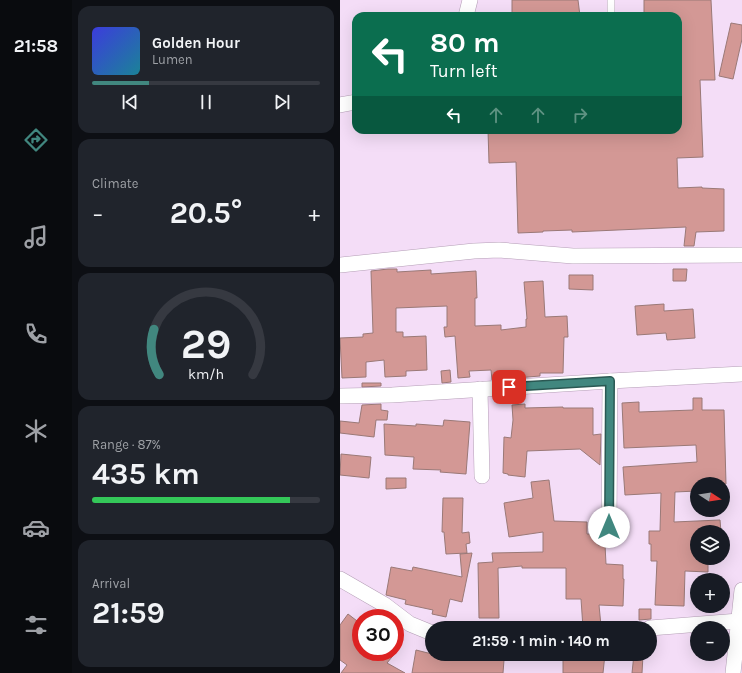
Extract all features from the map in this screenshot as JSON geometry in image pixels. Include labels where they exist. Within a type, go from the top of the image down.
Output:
[{"type":"street","points":[[467,12],[470,0]]},
{"type":"street","points":[[340,105],[352,103]]},
{"type":"street","points":[[340,265],[474,251],[498,250],[573,256],[742,255]]},
{"type":"street","points":[[340,396],[392,395],[742,374]]},
{"type":"street","points":[[609,527],[610,381]]},
{"type":"street","points":[[480,389],[482,476]]},
{"type":"street","points":[[340,579],[385,605],[410,624],[425,630]]},
{"type":"street","points":[[734,673],[742,590]]},
{"type":"street","points":[[657,627],[739,621]]},
{"type":"lane","points":[[611,0],[611,12]]},
{"type":"building","points":[[512,0],[578,0],[580,12],[512,12]]},
{"type":"building","points":[[644,0],[711,0],[715,80],[700,80],[703,157],[677,158],[678,188],[702,187],[724,189],[724,231],[696,232],[694,246],[684,246],[686,227],[518,233],[516,162],[489,163],[488,134],[682,134],[682,12],[644,12]]},
{"type":"building","points":[[731,23],[742,25],[742,39],[733,79],[719,76]]},
{"type":"building","points":[[397,269],[397,272],[431,270],[431,274],[476,271],[477,298],[475,298],[475,326],[501,325],[501,330],[526,327],[527,319],[524,282],[543,281],[545,317],[567,316],[568,337],[564,337],[563,373],[540,373],[540,376],[492,380],[491,370],[469,371],[470,377],[458,378],[455,336],[445,337],[444,327],[447,327],[447,306],[396,308],[396,332],[403,332],[403,337],[426,336],[427,370],[406,371],[406,376],[385,377],[384,360],[366,362],[366,377],[342,378],[340,338],[363,337],[363,334],[373,333],[371,271]]},
{"type":"building","points":[[673,269],[687,269],[686,281],[673,281]]},
{"type":"building","points":[[569,275],[593,275],[593,290],[569,289]]},
{"type":"building","points":[[664,304],[664,311],[693,309],[695,338],[667,340],[666,333],[637,335],[635,306]]},
{"type":"building","points":[[450,370],[451,382],[442,383],[441,371]]},
{"type":"building","points":[[362,383],[381,383],[381,386],[362,387]]},
{"type":"building","points":[[693,398],[702,398],[702,410],[724,410],[726,477],[690,477],[690,491],[675,492],[674,522],[720,520],[720,525],[690,525],[690,565],[708,565],[708,572],[685,571],[684,606],[655,605],[657,561],[651,561],[649,531],[660,531],[661,493],[625,495],[623,467],[697,462],[696,445],[624,448],[622,403],[639,402],[639,412],[693,410]]},
{"type":"building","points":[[381,404],[381,410],[388,411],[387,420],[376,420],[374,437],[340,433],[340,421],[359,423],[362,405]]},
{"type":"building","points":[[525,404],[525,408],[593,408],[593,435],[601,434],[600,465],[580,449],[527,451],[525,477],[503,473],[504,437],[511,438],[513,420],[512,405]]},
{"type":"building","points":[[444,420],[470,422],[466,474],[440,472],[441,470],[413,469],[414,457],[385,455],[384,424],[443,426]]},
{"type":"building","points":[[341,454],[371,457],[369,478],[340,475]]},
{"type":"building","points":[[386,478],[406,478],[406,488],[386,489]]},
{"type":"building","points":[[549,480],[554,521],[587,522],[587,534],[598,534],[598,545],[605,545],[606,564],[623,565],[623,606],[599,605],[601,621],[583,621],[581,599],[566,599],[566,568],[522,568],[522,566],[498,568],[499,618],[479,618],[478,563],[493,562],[492,553],[543,552],[543,532],[509,537],[504,503],[533,498],[531,482]]},
{"type":"building","points":[[443,498],[463,498],[462,533],[469,532],[470,543],[466,544],[467,553],[446,554],[444,532],[442,532]]},
{"type":"building","points":[[472,553],[462,602],[450,599],[446,617],[432,614],[433,610],[405,604],[406,600],[386,595],[391,567],[412,571],[413,567],[462,577],[460,554]]},
{"type":"building","points":[[639,609],[651,609],[651,619],[639,620]]},
{"type":"building","points":[[348,614],[352,617],[352,661],[389,661],[387,663],[405,673],[341,673],[347,665],[340,660],[340,625]]},
{"type":"building","points":[[416,650],[425,652],[425,661],[504,661],[503,673],[412,673]]},
{"type":"building","points":[[563,661],[604,661],[603,673],[563,673]]},
{"type":"building","points":[[633,661],[643,661],[642,673],[632,673]]},
{"type":"route","points":[[509,387],[610,381],[609,527]]}]
